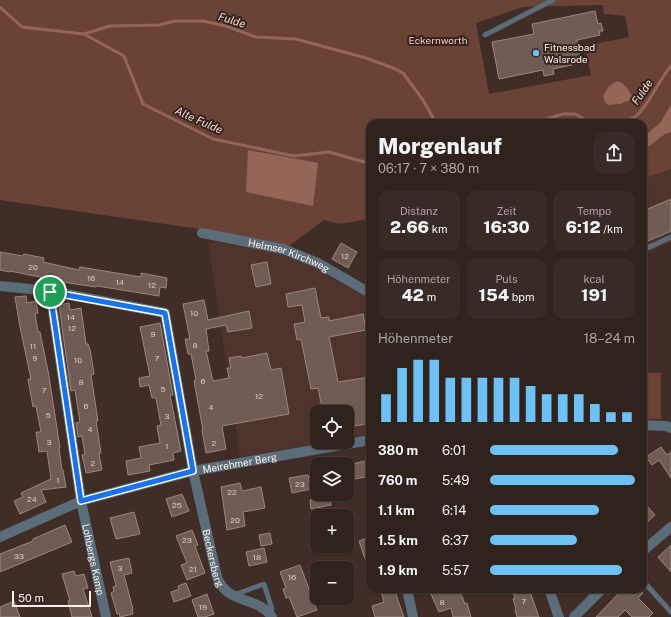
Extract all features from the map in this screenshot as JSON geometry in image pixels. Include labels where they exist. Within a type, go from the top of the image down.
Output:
[{"type":"street","name":"Helmser Kirchweg","points":[[202,233],[283,249],[318,263],[366,291]]},
{"type":"street","points":[[0,286],[50,292]]},
{"type":"street","name":"Beckersberg","points":[[50,292],[165,313],[193,471],[217,577],[224,589],[232,596],[251,602],[271,616]]},
{"type":"street","name":"Lohbergs Kamp","points":[[50,292],[81,501],[106,617]]},
{"type":"street","points":[[647,425],[666,426],[671,428]]},
{"type":"street","name":"Meirehmer Berg","points":[[0,537],[81,501],[193,471],[366,441]]},
{"type":"street","points":[[647,548],[671,527]]},
{"type":"street","points":[[408,593],[413,617]]},
{"type":"street","points":[[550,593],[560,617]]},
{"type":"street","points":[[574,617],[598,593]]},
{"type":"lane","points":[[485,35],[553,0]]},
{"type":"lane","points":[[647,248],[671,237]]},
{"type":"lane","points":[[232,596],[264,584],[272,609],[271,616]]},
{"type":"lane","points":[[647,585],[671,612]]},
{"type":"shaded area","points":[[617,81],[627,88],[633,99],[620,104],[608,105],[603,96],[609,86]]},
{"type":"shaded area","points":[[671,105],[671,132],[647,147],[647,134],[660,123]]},
{"type":"shaded area","points":[[248,150],[318,163],[313,206],[246,192]]},
{"type":"shaded area","points":[[671,169],[671,242],[647,253],[647,178]]},
{"type":"shaded area","points":[[208,241],[283,251],[319,267],[366,294],[366,435],[354,437],[354,405],[310,405],[310,445],[240,457]]},
{"type":"green space","name":"Eckernworth","points":[[0,0],[671,0],[671,169],[647,178],[647,119],[366,119],[366,220],[339,224],[324,220],[289,246],[213,231],[0,200]],"holes":[[[603,5],[604,14],[625,16],[629,37],[585,46],[591,75],[489,94],[476,23],[523,7]]]},
{"type":"green space","points":[[647,373],[661,373],[661,419],[647,419]]},
{"type":"building","name":"Fitnessbad Walsrode","points":[[595,11],[598,24],[601,23],[603,31],[599,31],[600,35],[577,40],[581,63],[553,69],[554,74],[544,76],[543,70],[499,79],[492,42],[534,34],[532,24]]},
{"type":"building","points":[[671,199],[671,231],[647,241],[647,209]]},
{"type":"building","points":[[341,243],[357,252],[348,268],[332,259]]},
{"type":"building","points":[[0,252],[23,256],[24,254],[44,258],[43,262],[79,270],[80,267],[141,277],[141,273],[167,278],[166,288],[160,287],[159,296],[69,283],[0,270]]},
{"type":"building","points":[[267,262],[271,284],[256,287],[251,265]]},
{"type":"building","points":[[315,288],[321,318],[329,317],[329,321],[363,314],[366,330],[329,337],[338,382],[366,378],[366,424],[355,426],[354,405],[322,405],[318,388],[311,389],[301,339],[297,340],[294,324],[305,322],[302,305],[288,307],[286,294]]},
{"type":"building","points":[[26,296],[27,303],[36,301],[38,313],[35,314],[49,376],[62,470],[66,487],[41,490],[46,502],[20,514],[14,501],[23,497],[21,493],[51,479],[47,451],[39,452],[36,432],[41,432],[36,406],[33,407],[28,379],[31,379],[15,297]]},
{"type":"building","points":[[204,300],[208,320],[249,311],[252,328],[228,332],[226,325],[206,329],[209,351],[206,351],[213,381],[229,378],[227,368],[231,368],[229,358],[241,356],[242,358],[267,353],[271,370],[281,368],[289,414],[222,426],[226,449],[206,453],[194,381],[196,380],[191,354],[188,354],[185,339],[190,339],[183,304]]},
{"type":"building","points":[[69,303],[70,310],[81,308],[86,344],[88,344],[90,349],[94,374],[91,375],[98,421],[96,421],[102,470],[86,473],[82,455],[85,454],[82,436],[78,437],[76,423],[80,422],[75,390],[71,391],[59,305]]},
{"type":"building","points":[[160,323],[173,395],[170,395],[181,451],[173,453],[174,460],[149,465],[150,471],[128,475],[126,461],[141,458],[139,447],[160,443],[157,426],[161,425],[156,398],[152,398],[149,385],[140,387],[139,378],[150,376],[140,327]]},
{"type":"building","points":[[661,447],[667,455],[671,452],[671,478],[659,460],[652,465],[647,456]]},
{"type":"building","points":[[366,461],[366,477],[355,479],[354,464]]},
{"type":"building","points":[[308,475],[310,489],[292,493],[289,478]]},
{"type":"building","points":[[240,483],[242,491],[261,487],[265,508],[243,512],[245,526],[227,530],[221,487]]},
{"type":"building","points":[[182,494],[189,511],[172,517],[166,499]]},
{"type":"building","points":[[310,501],[330,501],[331,505],[311,509]]},
{"type":"building","points":[[648,507],[655,515],[647,522]]},
{"type":"building","points":[[134,512],[140,534],[116,539],[110,518]]},
{"type":"building","points":[[65,525],[72,542],[0,572],[0,554],[33,541],[33,539]]},
{"type":"building","points":[[192,530],[198,545],[195,546],[205,573],[187,580],[181,565],[187,563],[176,536]]},
{"type":"building","points":[[270,533],[272,544],[261,546],[259,535]]},
{"type":"building","points":[[366,538],[366,561],[359,541]]},
{"type":"building","points":[[671,545],[671,572],[658,557]]},
{"type":"building","points":[[264,548],[267,562],[249,566],[246,552]]},
{"type":"building","points":[[129,558],[132,573],[124,575],[133,614],[120,617],[119,613],[117,614],[111,593],[114,591],[113,587],[116,586],[110,562]]},
{"type":"building","points":[[300,565],[310,591],[310,605],[315,605],[317,610],[297,617],[289,597],[286,598],[283,589],[286,588],[280,572]]},
{"type":"building","points":[[74,571],[76,576],[84,574],[88,588],[83,589],[92,617],[72,617],[68,601],[70,601],[62,574]]},
{"type":"building","points":[[186,583],[191,596],[174,602],[171,592],[179,589],[178,586]]},
{"type":"building","points":[[381,593],[395,593],[404,617],[375,617],[372,606],[384,602]]},
{"type":"building","points":[[461,593],[465,604],[467,603],[471,617],[453,617],[451,608],[439,612],[431,594]]},
{"type":"building","points":[[513,593],[530,593],[539,617],[517,617],[513,599],[515,598]]},
{"type":"building","points":[[619,593],[643,593],[638,598],[653,613],[649,617],[632,617],[625,610],[618,617],[596,617]]},
{"type":"building","points":[[207,594],[214,614],[205,617],[198,617],[192,600]]},
{"type":"building","points":[[14,601],[20,617],[0,617],[0,607]]},
{"type":"waterway","name":"Fulde","points":[[0,7],[22,27],[84,34],[110,26],[159,25],[175,21],[203,21],[226,26],[256,37],[296,39],[366,58],[403,73],[423,100],[434,119]]},
{"type":"waterway","name":"Alte Fulde","points":[[84,34],[124,56],[143,104],[213,139],[294,156],[329,152],[366,162]]},
{"type":"waterway","name":"Fulde","points":[[630,119],[640,112],[671,66]]},
{"type":"waterway","name":"Fulde","points":[[546,119],[563,114],[575,114],[584,119]]},
{"type":"place","name":"Fitnessbad Walsrode","points":[[536,53]]},
{"type":"route","points":[[50,292],[165,313],[193,471],[81,501],[50,292]]}]
